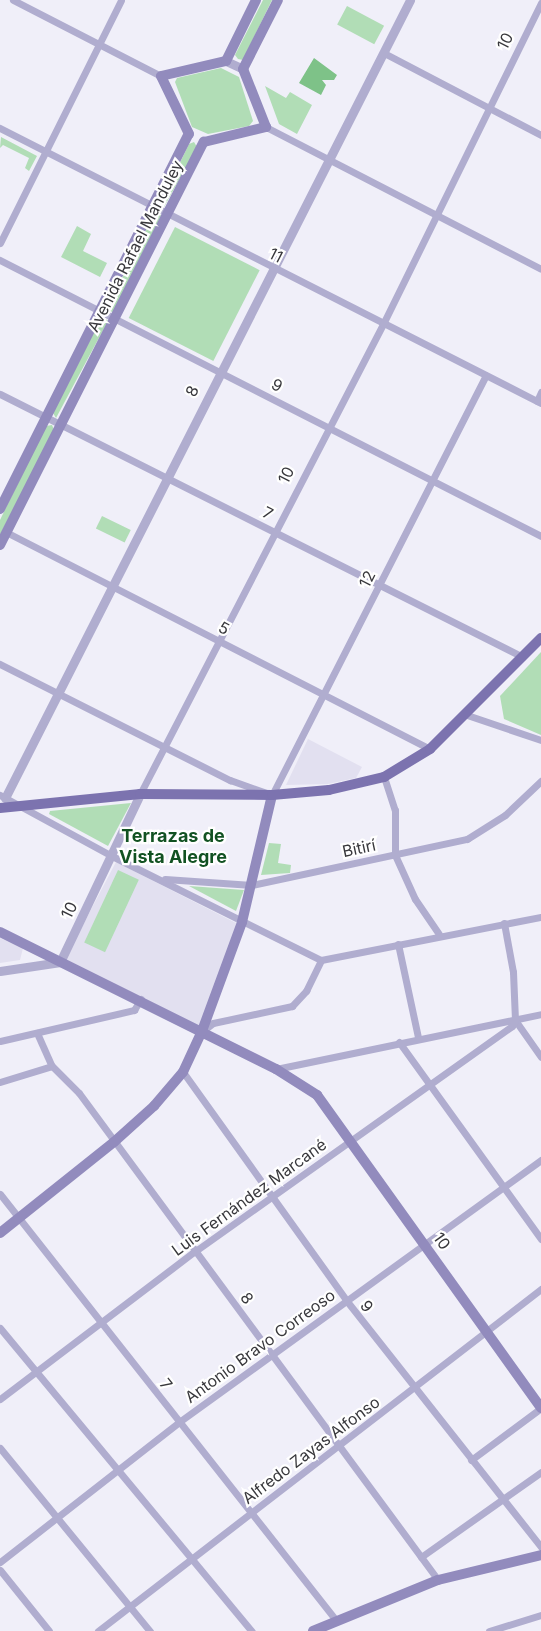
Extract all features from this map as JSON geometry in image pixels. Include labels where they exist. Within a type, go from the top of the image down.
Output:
[{"type":"main road","points":[[189,134],[161,76],[226,60],[256,0]]},
{"type":"main road","points":[[204,142],[266,127],[243,69],[278,0]]},
{"type":"main road","name":"Avenida Rafael Manduley","points":[[0,510],[189,134]]},
{"type":"main road","name":"Avenida Rafael Manduley","points":[[0,545],[204,142]]},
{"type":"main road","points":[[2,800],[16,803],[141,794],[272,795],[328,790],[384,777],[430,748],[467,715],[541,638]]},
{"type":"main road","points":[[0,1233],[114,1142],[154,1106],[183,1072],[202,1031],[242,922],[272,795]]},
{"type":"main road","name":"10","points":[[0,932],[141,999],[276,1069],[317,1095],[425,1242],[541,1408]]},
{"type":"main road","points":[[313,1631],[335,1619],[438,1580],[541,1555]]},
{"type":"street","points":[[13,0],[161,76]]},
{"type":"street","points":[[0,243],[121,0]]},
{"type":"street","name":"8","points":[[2,800],[58,695],[219,371],[410,0]]},
{"type":"street","points":[[535,0],[541,3]]},
{"type":"street","name":"10","points":[[60,962],[164,747],[328,426],[383,324],[541,3]]},
{"type":"street","points":[[384,52],[541,135]]},
{"type":"street","points":[[226,60],[243,69]]},
{"type":"street","points":[[266,127],[541,269]]},
{"type":"street","name":"11","points":[[0,128],[539,402]]},
{"type":"street","points":[[189,134],[204,142]]},
{"type":"street","name":"9","points":[[0,260],[541,536]]},
{"type":"street","name":"12","points":[[272,795],[486,375]]},
{"type":"street","points":[[539,402],[541,392]]},
{"type":"street","name":"7","points":[[0,394],[523,657]]},
{"type":"street","name":"5","points":[[6,532],[430,748]]},
{"type":"street","points":[[0,664],[230,780],[272,795]]},
{"type":"street","points":[[467,715],[541,740]]},
{"type":"street","points":[[384,777],[395,810],[395,855],[415,899],[439,934]]},
{"type":"street","name":"Bitirí","points":[[163,879],[252,885],[466,839],[505,815],[541,781]]},
{"type":"street","points":[[16,803],[112,856],[163,879],[242,922],[321,960],[439,934],[541,917]]},
{"type":"street","points":[[504,923],[513,972],[515,1020],[541,1057]]},
{"type":"street","points":[[398,944],[418,1037]]},
{"type":"street","points":[[202,1031],[213,1023],[292,1006],[306,991],[321,960]]},
{"type":"street","points":[[0,971],[60,962]]},
{"type":"street","points":[[0,1041],[134,1010],[141,999]]},
{"type":"street","points":[[276,1069],[418,1037],[541,1014]]},
{"type":"street","name":"Luis Fernández Marcané","points":[[0,1399],[194,1252],[512,1026],[515,1020]]},
{"type":"street","name":"8","points":[[37,1033],[52,1066],[61,1072],[114,1142],[438,1580]]},
{"type":"street","points":[[399,1042],[541,1239]]},
{"type":"street","points":[[0,1082],[52,1066]]},
{"type":"street","name":"9","points":[[183,1072],[346,1300],[541,1547]]},
{"type":"street","name":"Antonio Bravo Correoso","points":[[0,1562],[179,1422],[541,1160]]},
{"type":"street","name":"7","points":[[0,1194],[335,1619]]},
{"type":"street","name":"Alfredo Zayas Alfonso","points":[[98,1631],[541,1289]]},
{"type":"street","points":[[0,1328],[252,1631]]},
{"type":"street","points":[[471,1460],[541,1408]]},
{"type":"street","points":[[0,1448],[150,1631]]},
{"type":"street","points":[[421,1557],[541,1472]]},
{"type":"street","points":[[0,1570],[49,1631]]},
{"type":"street","points":[[489,1631],[541,1616]]},
{"type":"shaded area","points":[[263,0],[272,0],[243,60],[238,59],[235,55]]},
{"type":"shaded area","points":[[347,6],[384,26],[374,44],[337,25]]},
{"type":"shaded area","points":[[314,58],[337,75],[334,80],[322,80],[326,85],[321,95],[299,83]]},
{"type":"shaded area","points":[[221,68],[239,77],[253,121],[249,126],[208,134],[192,127],[175,82],[177,78]]},
{"type":"shaded area","points":[[265,86],[286,98],[290,92],[312,105],[297,134],[279,124]]},
{"type":"shaded area","points":[[1,137],[37,156],[29,171],[25,168],[29,158],[3,145],[0,148]]},
{"type":"shaded area","points":[[194,142],[197,147],[164,207],[161,202],[189,144]]},
{"type":"shaded area","points":[[159,213],[161,216],[113,312],[109,311],[108,306],[154,214]]},
{"type":"shaded area","points":[[77,226],[91,234],[83,251],[107,263],[100,277],[61,257]]},
{"type":"shaded area","points":[[175,227],[260,270],[213,361],[129,318]]},
{"type":"shaded area","points":[[100,320],[108,321],[56,418],[53,413]]},
{"type":"shaded area","points":[[52,425],[54,430],[0,535],[0,520],[46,426]]},
{"type":"shaded area","points":[[102,516],[131,530],[125,543],[96,529]]},
{"type":"shaded area","points":[[541,652],[541,735],[504,719],[500,696]]},
{"type":"shaded area","points":[[308,739],[362,767],[356,778],[328,784],[286,785]]},
{"type":"shaded area","points":[[131,803],[108,846],[49,814],[50,811]]},
{"type":"shaded area","points":[[269,843],[281,844],[278,863],[291,865],[290,873],[261,875]]},
{"type":"shaded area","points":[[116,862],[238,924],[207,1030],[65,959]]},
{"type":"shaded area","points":[[118,870],[139,880],[105,952],[84,943]]},
{"type":"shaded area","points":[[189,886],[244,890],[236,911]]},
{"type":"shaded area","points":[[0,938],[23,948],[20,960],[0,963]]},
{"type":"district","name":"Terrazas de Vista Alegre","points":[[173,847]]}]
